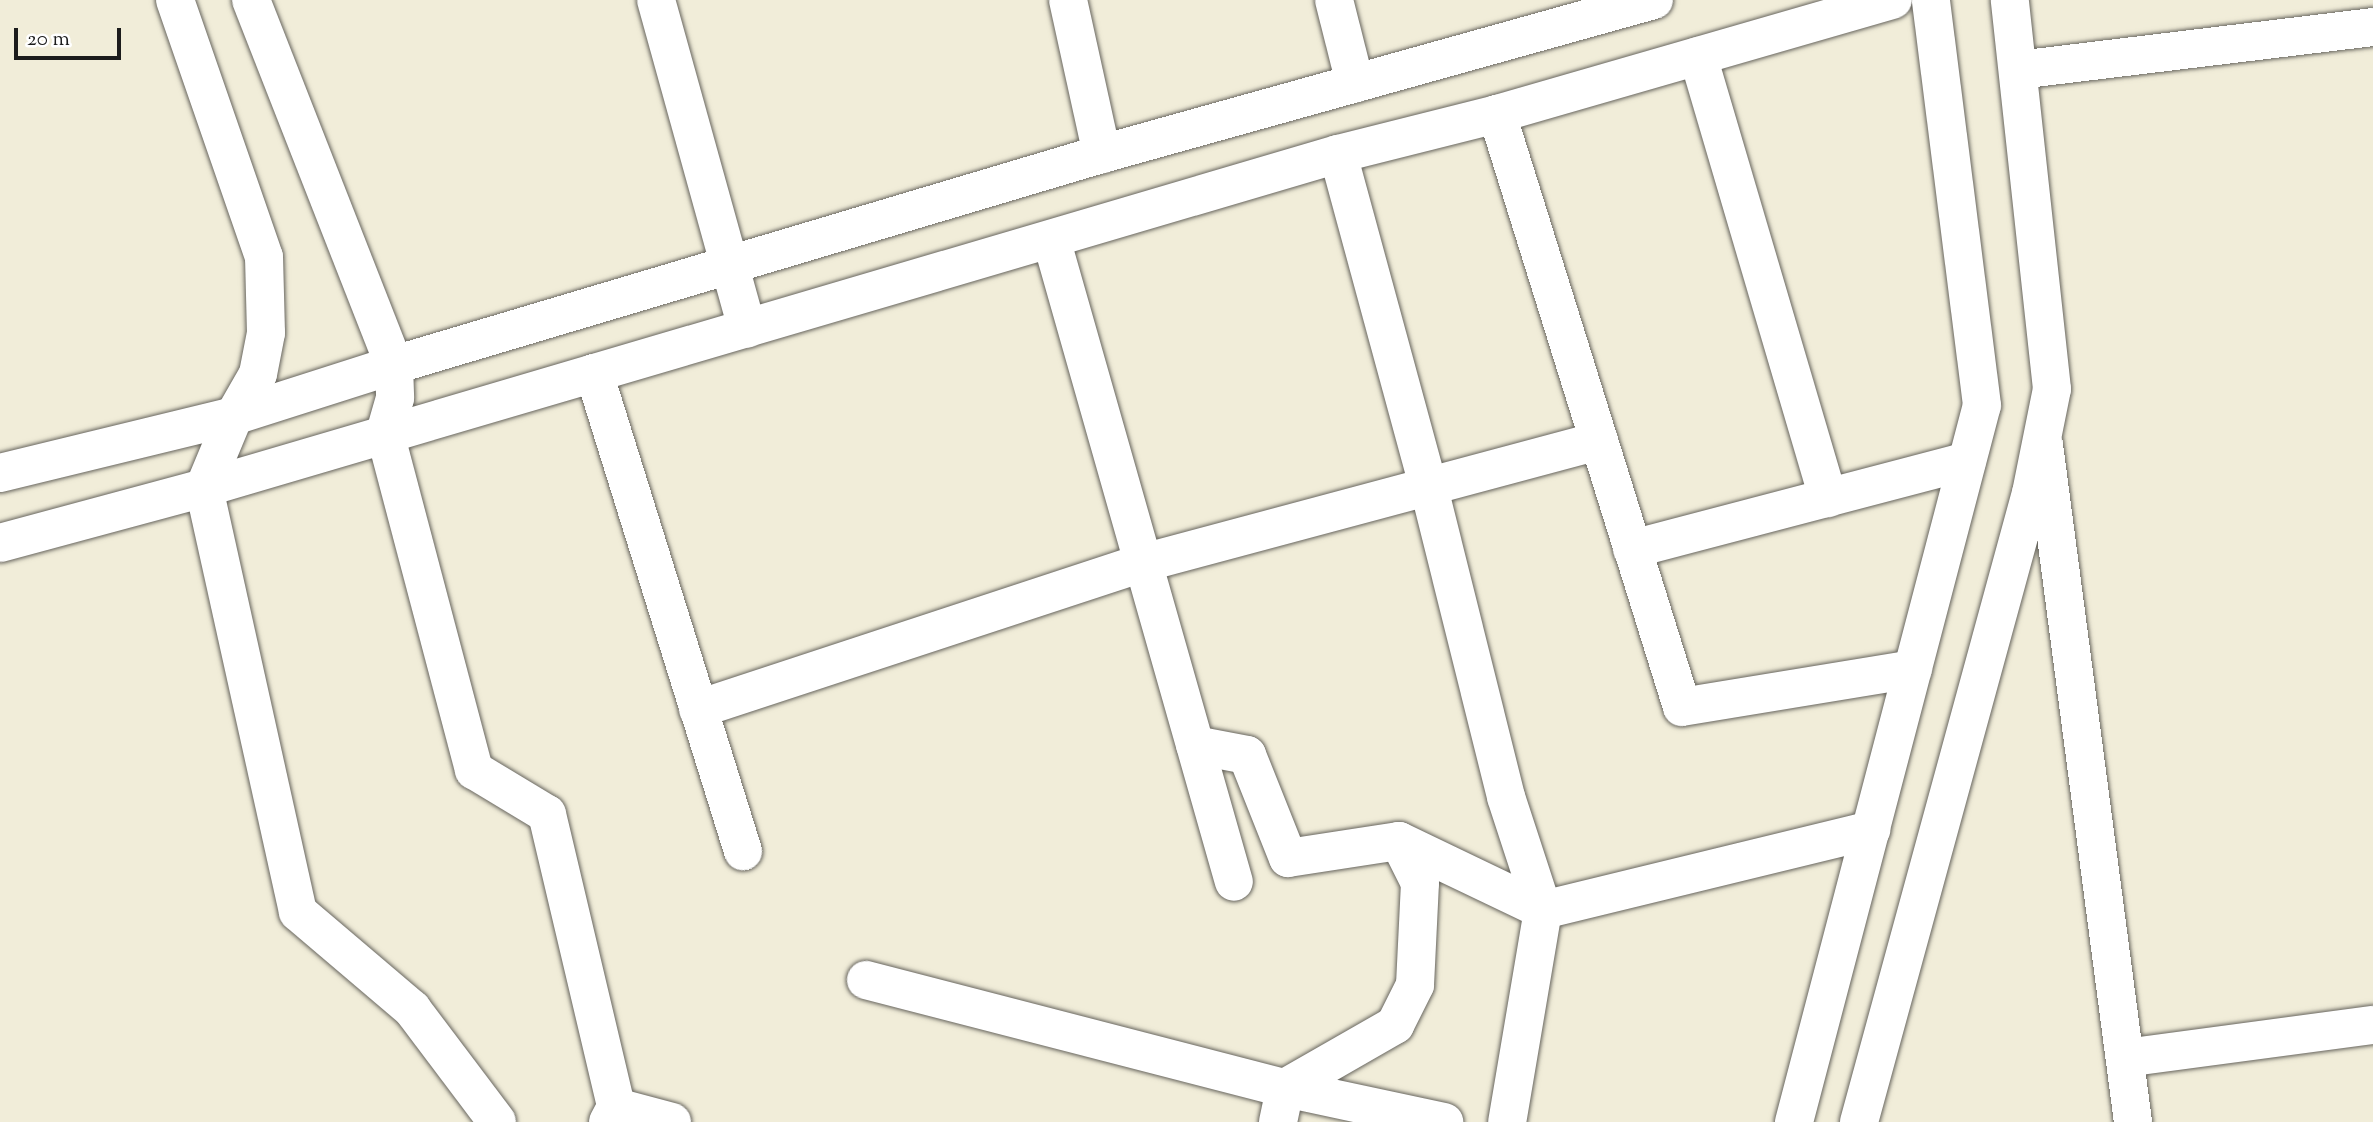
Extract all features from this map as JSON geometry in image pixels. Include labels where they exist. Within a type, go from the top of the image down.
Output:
[{"type":"street","points":[[175,0],[264,257],[266,333],[258,374],[234,416],[204,488],[298,912],[412,1009],[497,1122]]},
{"type":"street","points":[[251,0],[394,365],[395,398],[385,433],[474,770],[547,814],[612,1114],[672,1122]]},
{"type":"street","points":[[656,0],[747,329]]},
{"type":"street","points":[[1068,0],[1102,154]]},
{"type":"street","points":[[1334,0],[1355,83]]},
{"type":"street","points":[[0,473],[234,416],[394,365],[1102,154],[1355,83],[1578,10],[1654,0]]},
{"type":"street","points":[[0,543],[204,488],[385,433],[1052,242],[1338,154],[1497,114],[1893,0]]},
{"type":"street","points":[[1794,1122],[1982,405],[1931,0]]},
{"type":"street","points":[[1859,1122],[2031,493],[2052,389],[2010,0]]},
{"type":"street","points":[[2018,70],[2373,27]]},
{"type":"street","points":[[1698,56],[1828,498]]},
{"type":"street","points":[[1497,114],[1682,707],[1913,669]]},
{"type":"street","points":[[1338,154],[1429,488],[1506,797],[1543,910],[1507,1122]]},
{"type":"street","points":[[1052,242],[1234,882]]},
{"type":"street","points":[[594,373],[743,851]]},
{"type":"street","points":[[2042,436],[2133,1122]]},
{"type":"street","points":[[698,709],[1143,563],[1599,441]]},
{"type":"street","points":[[1632,549],[1967,461]]},
{"type":"street","points":[[1195,745],[1247,755],[1287,859],[1399,841],[1543,910],[1871,830]]},
{"type":"street","points":[[1281,1105],[1395,1025],[1415,985],[1420,883],[1399,841]]},
{"type":"street","points":[[866,979],[1281,1105],[1444,1122]]},
{"type":"street","points":[[2125,1058],[2373,1025]]}]
